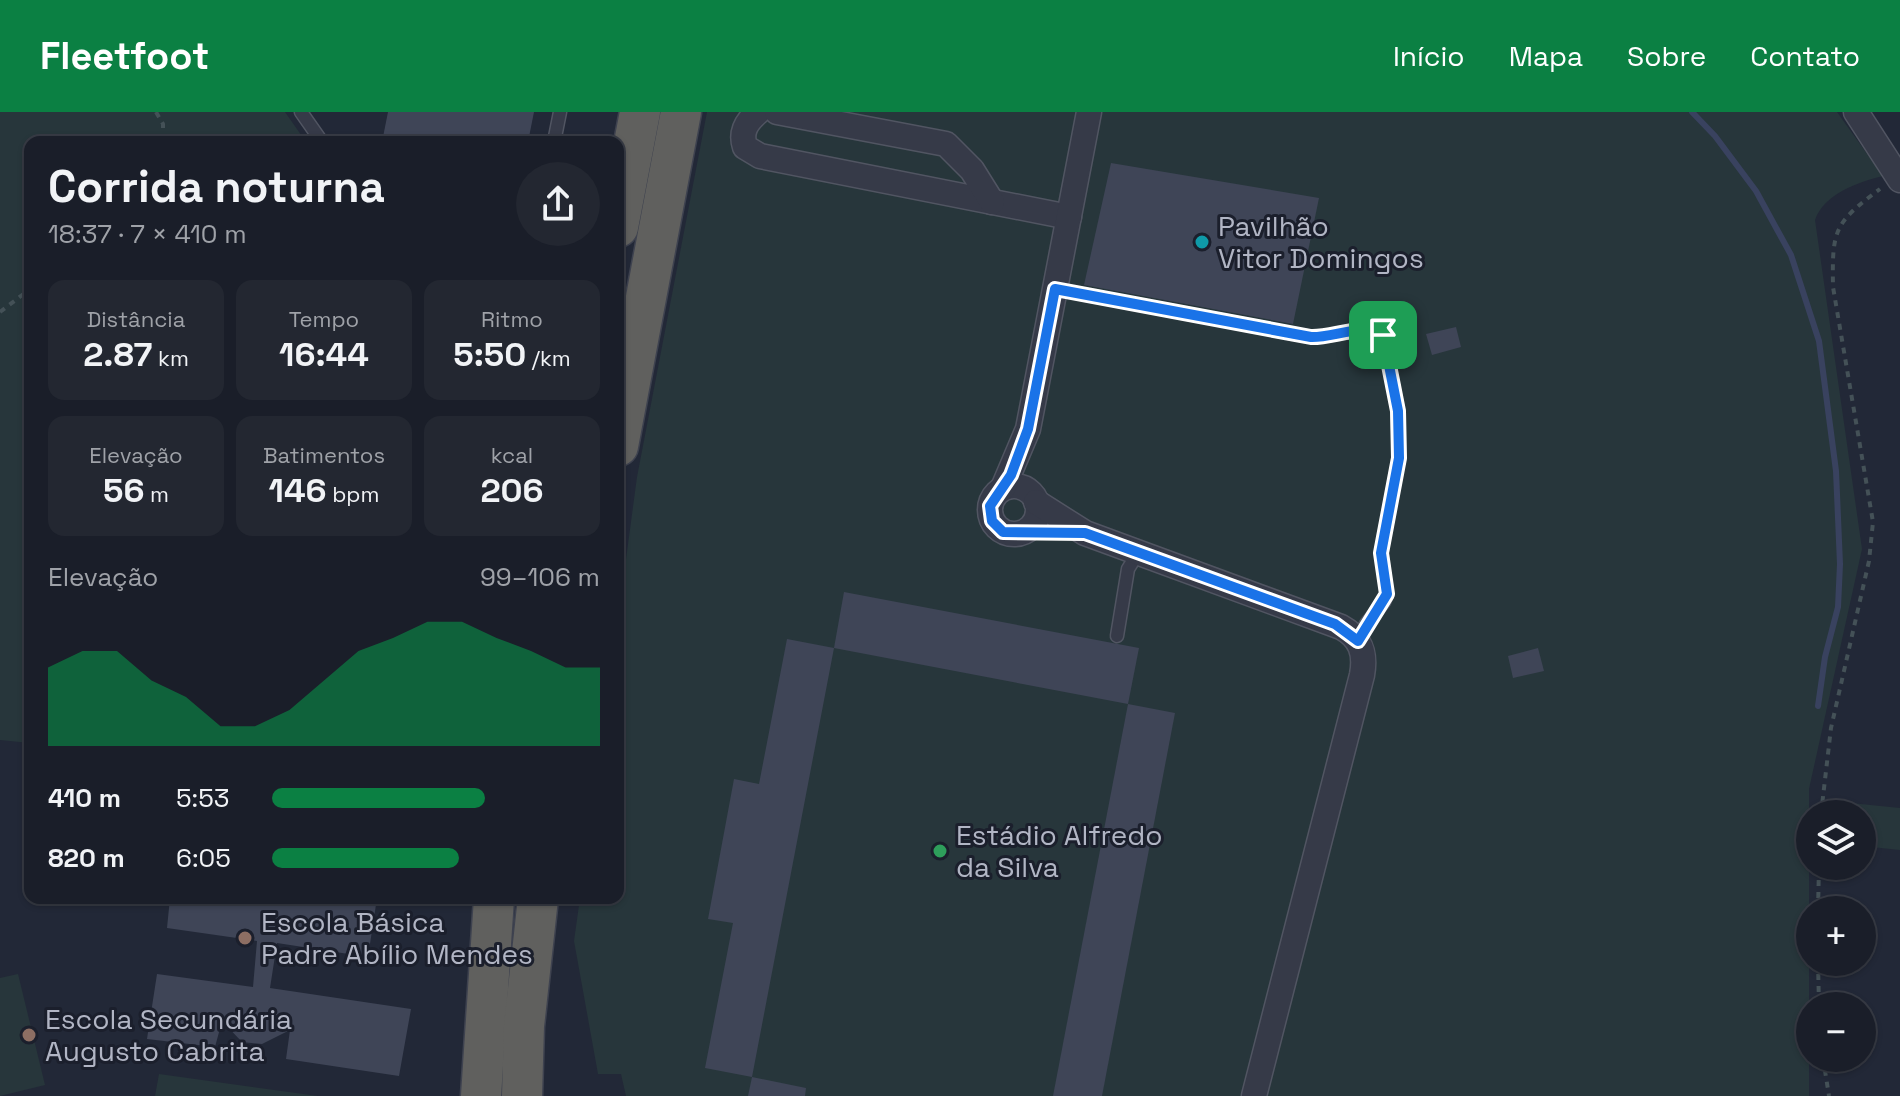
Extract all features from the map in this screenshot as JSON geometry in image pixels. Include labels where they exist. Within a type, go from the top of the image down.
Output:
[{"type":"highway","points":[[624,196],[640,112]]},
{"type":"highway","points":[[624,414],[681,112]]},
{"type":"highway","points":[[479,1092],[494,904]]},
{"type":"highway","points":[[522,1095],[524,1026],[537,904]]},
{"type":"street","points":[[758,112],[748,120],[743,139],[745,147],[760,156],[1069,217]]},
{"type":"street","points":[[777,112],[946,144],[972,170],[992,202]]},
{"type":"street","points":[[1085,533],[1026,531],[1010,534],[992,521],[992,499],[1003,488],[1028,429],[1089,112]]},
{"type":"street","points":[[1856,112],[1899,178]]},
{"type":"street","points":[[1026,531],[1037,518],[1028,429]]},
{"type":"street","points":[[1003,488],[1018,486],[1085,533],[1335,624],[1358,641],[1364,653],[1362,675],[1254,1096]]},
{"type":"lane","points":[[301,112],[318,136]]},
{"type":"lane","points":[[555,136],[560,112]]},
{"type":"lane","points":[[1055,289],[1311,337],[1326,338],[1365,330],[1377,330],[1383,335],[1398,411],[1399,458],[1381,553],[1387,594],[1358,641]]},
{"type":"lane","points":[[1117,636],[1128,569],[1138,553]]},
{"type":"path","points":[[156,112],[163,124],[163,136]]},
{"type":"path","points":[[1823,800],[1831,728],[1869,561],[1873,522],[1833,287],[1832,255],[1836,230],[1845,216],[1899,178]]},
{"type":"path","points":[[0,312],[24,294]]},
{"type":"path","points":[[1825,1072],[1829,1096]]},
{"type":"shaded area","points":[[0,112],[285,112],[302,136],[24,136],[24,742],[0,740]]},
{"type":"shaded area","points":[[707,112],[1837,112],[1883,176],[1834,196],[1819,211],[1815,220],[1862,549],[1809,800],[1796,800],[1796,880],[1809,880],[1809,896],[1796,896],[1796,976],[1809,976],[1809,992],[1796,992],[1796,1072],[1809,1072],[1809,1096],[626,1096],[621,1074],[598,1074],[574,941],[579,904],[624,904],[624,574],[637,477]]},
{"type":"shaded area","points":[[1876,806],[1900,808],[1900,850],[1876,847]]},
{"type":"shaded area","points":[[18,974],[45,1085],[0,1096],[0,978]]},
{"type":"shaded area","points":[[159,1074],[318,1096],[155,1096]]},
{"type":"building","points":[[388,112],[534,112],[529,136],[383,136]]},
{"type":"building","name":"Pavilhão Vitor Domingos","points":[[1111,163],[1319,198],[1293,324],[1084,285]]},
{"type":"building","points":[[1456,327],[1461,347],[1432,355],[1426,334]]},
{"type":"building","points":[[844,592],[1139,648],[1128,704],[834,648]]},
{"type":"building","points":[[787,639],[834,648],[752,1077],[705,1068],[733,923],[708,919],[734,779],[759,784]]},
{"type":"building","points":[[1538,648],[1544,671],[1513,678],[1508,656]]},
{"type":"building","points":[[1128,704],[1175,713],[1102,1096],[1053,1096]]},
{"type":"building","points":[[169,904],[376,904],[368,957],[277,943],[270,988],[411,1009],[399,1076],[286,1059],[290,1030],[262,1044],[242,1042],[222,1021],[215,1047],[147,1039],[157,974],[253,987],[257,941],[167,928]]},
{"type":"building","points":[[752,1077],[806,1088],[805,1096],[748,1096]]},
{"type":"waterway","points":[[1692,112],[1715,136],[1756,191],[1791,255],[1819,341],[1836,471],[1840,564],[1838,607],[1825,657],[1818,706]]},
{"type":"place","name":"Pavilhão Vitor Domingos","points":[[1202,242]]},
{"type":"place","name":"Estádio Alfredo da Silva","points":[[940,851]]},
{"type":"place","name":"Escola Básica Padre Abílio Mendes","points":[[245,938]]},
{"type":"place","name":"Escola Secundária Augusto Cabrita","points":[[29,1035]]},
{"type":"route","points":[[1055,289],[1311,337],[1326,338],[1365,330],[1377,330],[1383,335],[1398,411],[1399,458],[1381,553],[1387,594],[1360,633],[1358,641],[1335,624],[1085,533],[1026,531],[1010,534],[1003,532],[992,521],[992,499],[1011,475],[1028,429],[1055,289]]}]
